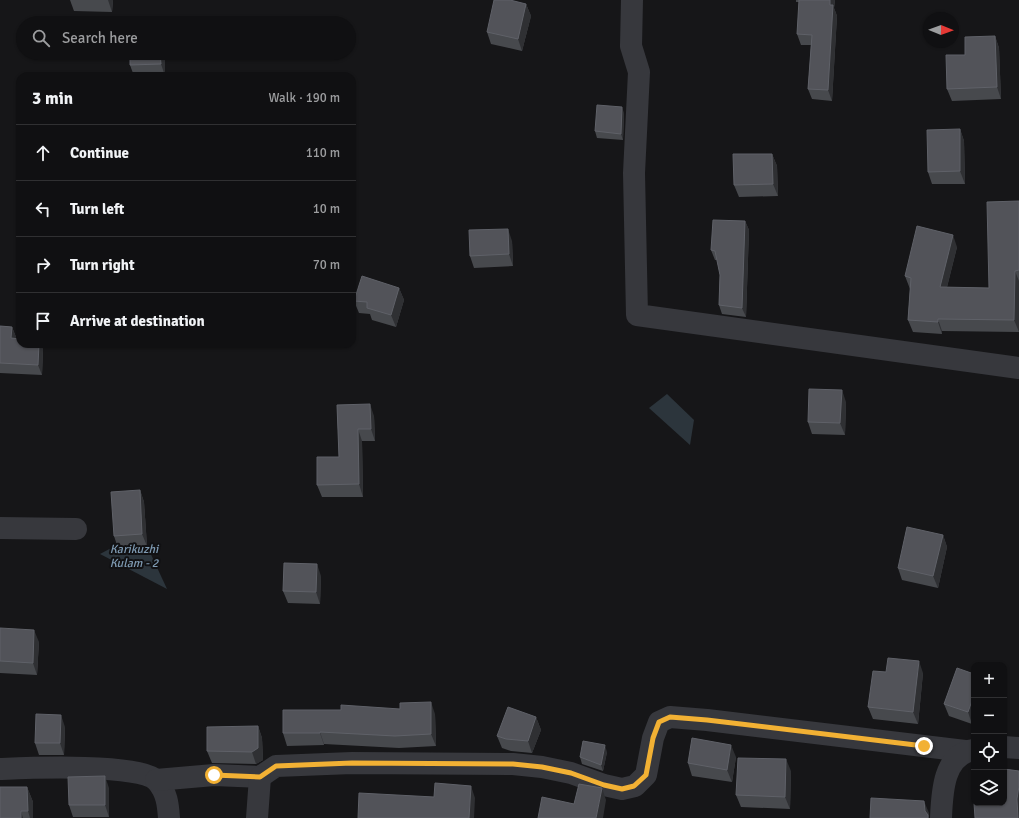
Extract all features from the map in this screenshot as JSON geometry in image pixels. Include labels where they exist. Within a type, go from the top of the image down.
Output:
[{"type":"street","points":[[632,0],[631,46],[639,72],[634,173],[637,315],[1019,368]]},
{"type":"street","points":[[0,528],[76,529]]},
{"type":"street","points":[[0,769],[67,767],[136,772],[156,780],[214,775],[260,777],[276,766],[352,763],[513,764],[542,767],[571,773],[604,785],[622,789],[634,786],[646,775],[653,738],[659,722],[670,717],[969,751]]},
{"type":"street","points":[[1007,747],[1019,748]]},
{"type":"street","points":[[941,818],[942,790],[946,777],[954,761],[969,751]]},
{"type":"street","points":[[256,818],[260,777]]},
{"type":"street","points":[[156,780],[168,800],[169,818]]},
{"type":"water","points":[[667,394],[694,420],[690,445],[649,408]]},
{"type":"water","name":"Karikuzhi Kulam - 2","points":[[130,538],[148,548],[167,589],[100,554]]},
{"type":"building","points":[[494,0],[510,0],[526,4],[518,39],[487,32]]},
{"type":"building","points":[[799,0],[830,0],[830,5],[833,5],[828,90],[808,89],[812,35],[797,34]]},
{"type":"building","points":[[995,36],[997,87],[947,89],[946,55],[965,55],[965,37]]},
{"type":"building","points":[[130,60],[161,60],[161,64],[130,65]]},
{"type":"building","points":[[597,105],[622,107],[621,134],[595,131]]},
{"type":"building","points":[[960,129],[960,171],[928,172],[927,130]]},
{"type":"building","points":[[733,154],[772,154],[773,184],[734,185]]},
{"type":"building","points":[[1019,201],[1019,270],[1015,271],[1014,320],[938,319],[938,322],[908,320],[911,278],[905,276],[917,226],[953,235],[940,287],[989,288],[987,202]]},
{"type":"building","points":[[713,220],[745,221],[742,308],[719,305],[720,275],[715,251],[711,250]]},
{"type":"building","points":[[508,229],[509,254],[470,256],[469,230]]},
{"type":"building","points":[[362,276],[399,288],[391,315],[367,308],[367,302],[356,301],[356,295]]},
{"type":"building","points":[[0,326],[12,327],[11,338],[16,339],[16,348],[39,348],[38,365],[0,363]]},
{"type":"building","points":[[809,389],[842,390],[840,423],[808,422]]},
{"type":"building","points":[[370,404],[371,429],[358,429],[359,484],[317,485],[317,457],[339,457],[337,405]]},
{"type":"building","points":[[140,490],[142,534],[114,536],[111,492]]},
{"type":"building","points":[[907,527],[943,535],[933,576],[898,568]]},
{"type":"building","points":[[284,563],[317,564],[316,592],[283,591]]},
{"type":"building","points":[[0,628],[34,630],[33,663],[0,661]]},
{"type":"building","points":[[888,658],[919,661],[913,712],[868,707],[873,671],[886,672]]},
{"type":"building","points":[[957,668],[971,673],[971,704],[968,712],[944,704]]},
{"type":"building","points":[[431,702],[431,734],[395,736],[320,732],[283,733],[283,710],[341,710],[341,705],[400,709],[400,703]]},
{"type":"building","points":[[508,707],[536,717],[528,741],[506,739],[497,736]]},
{"type":"building","points":[[36,714],[61,715],[60,743],[35,743]]},
{"type":"building","points":[[258,726],[258,748],[252,752],[207,751],[207,727]]},
{"type":"building","points":[[692,738],[731,745],[727,770],[688,763]]},
{"type":"building","points":[[583,741],[605,745],[601,765],[580,757]]},
{"type":"building","points":[[738,758],[786,759],[785,797],[736,795]]},
{"type":"building","points":[[1007,769],[1019,771],[1017,799],[1018,818],[975,818],[974,806],[1007,806]]},
{"type":"building","points":[[105,776],[105,805],[69,805],[68,777]]},
{"type":"building","points":[[435,783],[471,786],[469,818],[358,818],[359,793],[434,797]]},
{"type":"building","points":[[579,784],[602,788],[596,818],[538,818],[542,797],[574,804]]},
{"type":"building","points":[[0,787],[27,787],[28,811],[21,811],[21,818],[0,818]]},
{"type":"building","points":[[871,798],[924,801],[925,811],[928,818],[870,818]]},
{"type":"route","points":[[214,775],[260,777],[276,766],[352,763],[464,765],[513,764],[542,767],[571,773],[604,785],[622,789],[634,786],[646,775],[653,738],[659,722],[670,717],[707,720],[924,746]]}]
